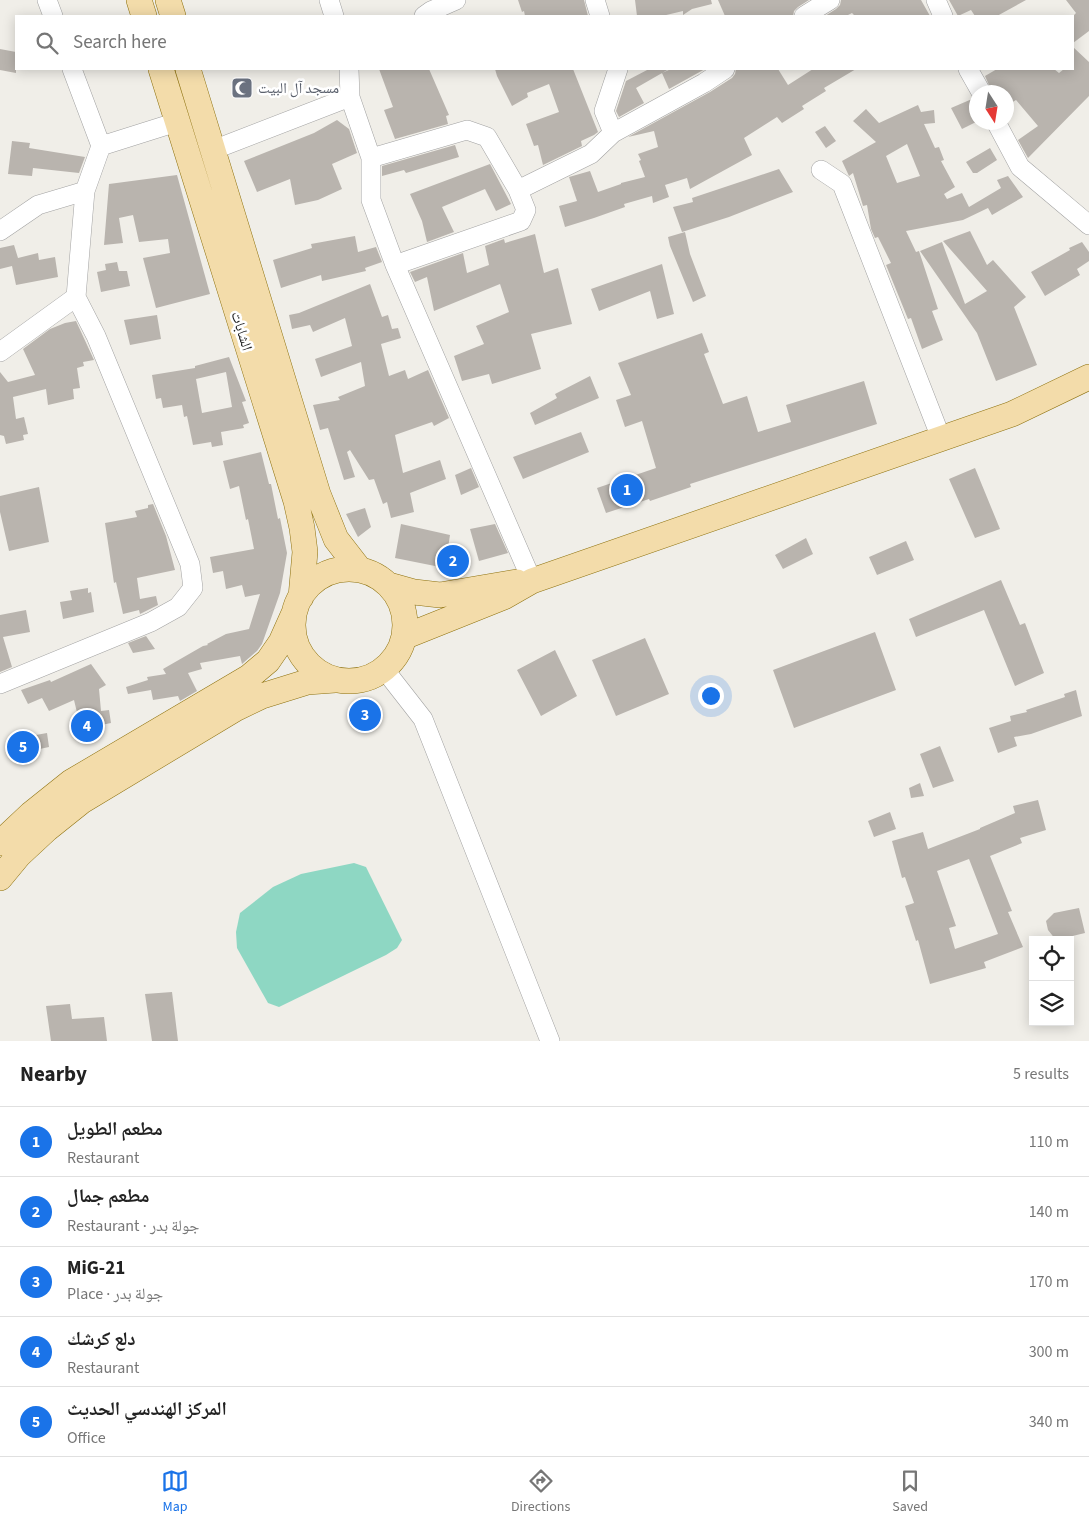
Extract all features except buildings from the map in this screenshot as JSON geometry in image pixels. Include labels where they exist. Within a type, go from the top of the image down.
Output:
[{"type":"main road","points":[[140,0],[144,15]]},
{"type":"main road","points":[[168,0],[173,15]]},
{"type":"main road","name":"الشابات","points":[[160,70],[296,502],[305,552],[298,605]]},
{"type":"main road","name":"الشابات","points":[[188,70],[318,494],[336,539],[360,570]]},
{"type":"main road","points":[[404,637],[504,598],[532,581],[1012,414],[1089,377]]},
{"type":"main road","points":[[0,843],[70,782],[249,677],[268,661],[281,642],[298,605],[311,584],[326,574],[342,569],[360,570],[375,575],[389,585],[400,600],[406,618],[404,637],[397,655],[384,669],[369,678],[352,681],[308,682],[262,696],[235,709],[82,801],[47,829],[19,855],[0,878]]},
{"type":"main road","points":[[389,585],[414,592],[440,595],[501,584],[532,581]]},
{"type":"main road","points":[[298,605],[293,630],[297,647],[306,661],[320,673],[336,680]]},
{"type":"street","points":[[47,0],[53,15]]},
{"type":"street","points":[[329,0],[334,15]]},
{"type":"street","points":[[425,15],[456,0]]},
{"type":"street","points":[[595,0],[600,15]]},
{"type":"street","points":[[806,15],[830,0]]},
{"type":"street","points":[[936,0],[942,15]]},
{"type":"street","points":[[0,684],[151,622],[178,607],[193,588],[190,564],[96,336],[76,297],[85,191],[101,146],[72,70]]},
{"type":"street","points":[[349,70],[350,98],[371,158],[371,200],[396,266],[532,581]]},
{"type":"street","points":[[613,133],[604,111],[618,70]]},
{"type":"street","points":[[518,190],[591,154],[613,133],[704,83],[724,70]]},
{"type":"street","points":[[969,70],[976,85]]},
{"type":"street","points":[[213,150],[350,98]]},
{"type":"street","points":[[101,146],[177,122]]},
{"type":"street","points":[[371,158],[467,130],[487,137],[518,190],[526,210],[521,221],[396,266]]},
{"type":"street","points":[[1000,130],[1020,167],[1089,225]]},
{"type":"street","points":[[821,170],[842,184],[941,438]]},
{"type":"street","points":[[0,231],[38,205],[85,191]]},
{"type":"street","points":[[0,352],[76,297]]},
{"type":"street","points":[[384,669],[423,719],[550,1041]]},
{"type":"green space","points":[[354,863],[366,867],[402,940],[397,948],[386,955],[279,1007],[268,1003],[237,948],[236,932],[240,913],[273,887],[301,874]]},
{"type":"place","name":"مسجد آل البيت","points":[[242,88]]},
{"type":"place","name":"مطعم الطويل","points":[[627,490]]},
{"type":"place","name":"مطعم جمال","points":[[453,561]]},
{"type":"place","name":"MiG-21","points":[[365,715]]},
{"type":"place","name":"دلع كرشك","points":[[87,726]]},
{"type":"place","name":"المركز الهندسي الحديث","points":[[23,747]]}]
